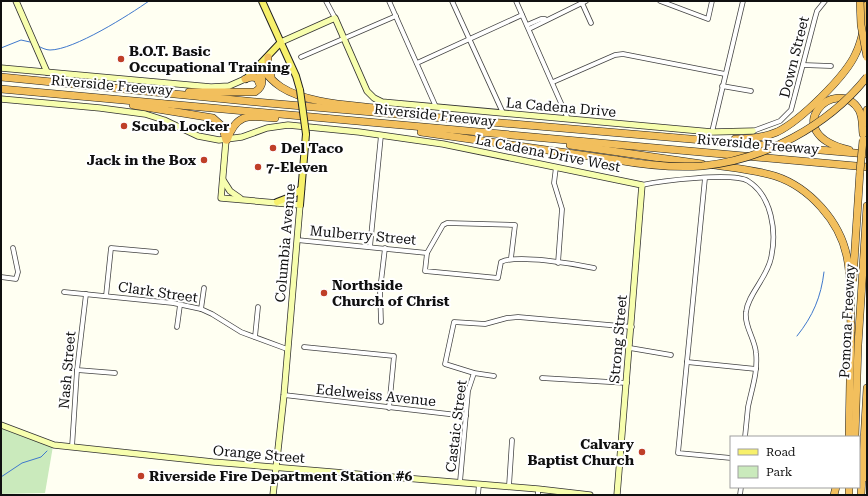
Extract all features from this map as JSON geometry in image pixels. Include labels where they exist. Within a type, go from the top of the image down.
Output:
[{"type":"highway","points":[[860,1],[861,25],[867,57]]},
{"type":"highway","points":[[685,139],[758,138],[778,131],[788,124],[832,87],[850,65],[861,40],[867,6]]},
{"type":"highway","points":[[268,57],[268,70],[274,82]]},
{"type":"highway","points":[[258,67],[274,82],[294,94],[326,101],[385,109],[407,115]]},
{"type":"highway","points":[[173,94],[194,91],[250,94],[258,91],[262,85],[263,81],[258,67]]},
{"type":"highway","name":"Riverside Freeway","points":[[1,77],[407,115],[867,154]]},
{"type":"highway","points":[[245,79],[254,77],[259,80],[260,86],[258,91]]},
{"type":"highway","points":[[354,120],[617,160],[674,167],[702,166],[728,162],[758,153],[782,143],[806,130],[843,102],[867,77]]},
{"type":"highway","name":"Riverside Freeway","points":[[1,89],[218,107],[324,119],[354,120],[500,135],[867,167]]},
{"type":"highway","points":[[80,96],[87,100],[137,105],[199,114],[213,118],[222,126],[226,140]]},
{"type":"highway","points":[[863,137],[859,110],[848,100],[834,98],[826,101],[820,106],[814,118],[817,133],[827,143],[867,154]]},
{"type":"highway","points":[[847,436],[859,181],[867,110]]},
{"type":"highway","points":[[226,140],[234,123],[244,118],[270,117],[313,120],[324,119]]},
{"type":"highway","points":[[500,135],[737,168],[775,176],[801,189],[817,203],[832,220],[842,240],[850,275],[851,330]]},
{"type":"highway","name":"Pomona Freeway","points":[[855,436],[858,345],[867,206]]},
{"type":"highway","name":"Pomona Freeway","points":[[861,495],[867,388]]},
{"type":"highway","points":[[866,412],[867,478]]},
{"type":"main road","name":"Columbia Avenue","points":[[262,1],[281,42],[300,90],[306,134],[300,205]]},
{"type":"main road","points":[[265,1],[265,9]]},
{"type":"main road","points":[[245,79],[281,42]]},
{"type":"main road","points":[[277,202],[290,197],[301,189]]},
{"type":"street","points":[[16,1],[47,72]]},
{"type":"street","points":[[326,1],[344,39]]},
{"type":"street","points":[[389,1],[436,107]]},
{"type":"street","points":[[452,1],[503,113]]},
{"type":"street","points":[[516,1],[568,119]]},
{"type":"street","points":[[660,1],[708,19],[712,1]]},
{"type":"street","points":[[712,132],[743,1]]},
{"type":"street","name":"Down Street","points":[[753,131],[772,125],[786,116],[791,110],[817,11],[825,1]]},
{"type":"street","points":[[528,27],[541,19],[545,20],[584,2],[591,23]]},
{"type":"street","points":[[417,63],[522,15]]},
{"type":"street","points":[[302,57],[396,16]]},
{"type":"street","points":[[281,42],[334,18]]},
{"type":"street","name":"La Cadena Drive","points":[[344,39],[370,94],[382,102],[712,132],[753,131]]},
{"type":"street","points":[[553,82],[615,55],[623,54],[725,74]]},
{"type":"street","points":[[803,65],[831,66]]},
{"type":"street","points":[[1,68],[219,87],[235,85],[245,79]]},
{"type":"street","points":[[722,86],[751,91]]},
{"type":"street","name":"La Cadena Drive West","points":[[1,99],[100,108],[145,114],[164,120],[207,139],[226,140],[242,137],[267,128],[288,125],[381,135],[443,144],[642,185]]},
{"type":"street","points":[[370,246],[381,135]]},
{"type":"street","points":[[226,140],[221,198],[300,205]]},
{"type":"street","points":[[556,167],[554,183],[562,209],[558,263]]},
{"type":"street","points":[[642,185],[705,178],[729,177],[748,181],[767,202],[772,223],[772,257],[767,273],[749,302],[746,313],[756,352],[756,369],[748,407],[746,436]]},
{"type":"street","points":[[705,178],[678,453],[730,458]]},
{"type":"street","points":[[223,180],[230,191],[244,199]]},
{"type":"street","name":"Strong Street","points":[[617,495],[632,327],[642,185]]},
{"type":"street","name":"Columbia Avenue","points":[[273,495],[284,395],[300,205]]},
{"type":"street","points":[[512,258],[515,225],[447,223],[443,225],[427,252],[425,271],[498,278],[501,262],[512,258],[594,268]]},
{"type":"street","name":"Mulberry Street","points":[[297,240],[427,252]]},
{"type":"street","points":[[1,277],[16,279],[18,272],[14,248]]},
{"type":"street","points":[[106,296],[111,248],[156,252]]},
{"type":"street","points":[[381,322],[380,290],[385,248]]},
{"type":"street","points":[[201,309],[204,288]]},
{"type":"street","name":"Clark Street","points":[[64,292],[180,305],[201,309],[241,332],[287,349]]},
{"type":"street","name":"Nash Street","points":[[72,448],[77,370],[86,294]]},
{"type":"street","points":[[178,327],[180,305]]},
{"type":"street","points":[[255,337],[258,307]]},
{"type":"street","points":[[494,376],[474,373],[445,364],[454,322],[485,324],[507,318],[518,317],[632,327]]},
{"type":"street","points":[[304,347],[394,356],[389,408]]},
{"type":"street","points":[[630,348],[670,355]]},
{"type":"street","points":[[687,362],[756,369]]},
{"type":"street","points":[[77,370],[115,373]]},
{"type":"street","name":"Castaic Street","points":[[460,482],[468,392],[474,373]]},
{"type":"street","points":[[542,378],[626,383]]},
{"type":"street","name":"Edelweiss Avenue","points":[[284,395],[466,416]]},
{"type":"street","name":"Orange Street","points":[[1,425],[54,446],[275,468],[509,486],[538,492],[590,495]]},
{"type":"street","points":[[509,486],[512,440]]},
{"type":"street","points":[[478,495],[479,484]]},
{"type":"green space","points":[[1,427],[53,446],[45,493],[1,494]]},
{"type":"waterway","points":[[38,46],[50,50],[73,44],[101,31],[149,1]]},
{"type":"waterway","points":[[1,48],[21,40],[30,42]]},
{"type":"waterway","points":[[797,336],[812,314],[821,290],[824,272]]},
{"type":"waterway","points":[[1,477],[22,463],[41,457],[47,451]]},
{"type":"place","name":"B.O.T. Basic Occupational Training","points":[[121,59]]},
{"type":"place","name":"Scuba Locker","points":[[124,126]]},
{"type":"place","name":"Del Taco","points":[[273,148]]},
{"type":"place","name":"Jack in the Box","points":[[204,160]]},
{"type":"place","name":"7-Eleven","points":[[258,167]]},
{"type":"place","name":"Northside Church of Christ","points":[[324,293]]},
{"type":"place","name":"Calvary Baptist Church","points":[[642,452]]},
{"type":"place","name":"Riverside Fire Department Station #6","points":[[141,476]]}]
